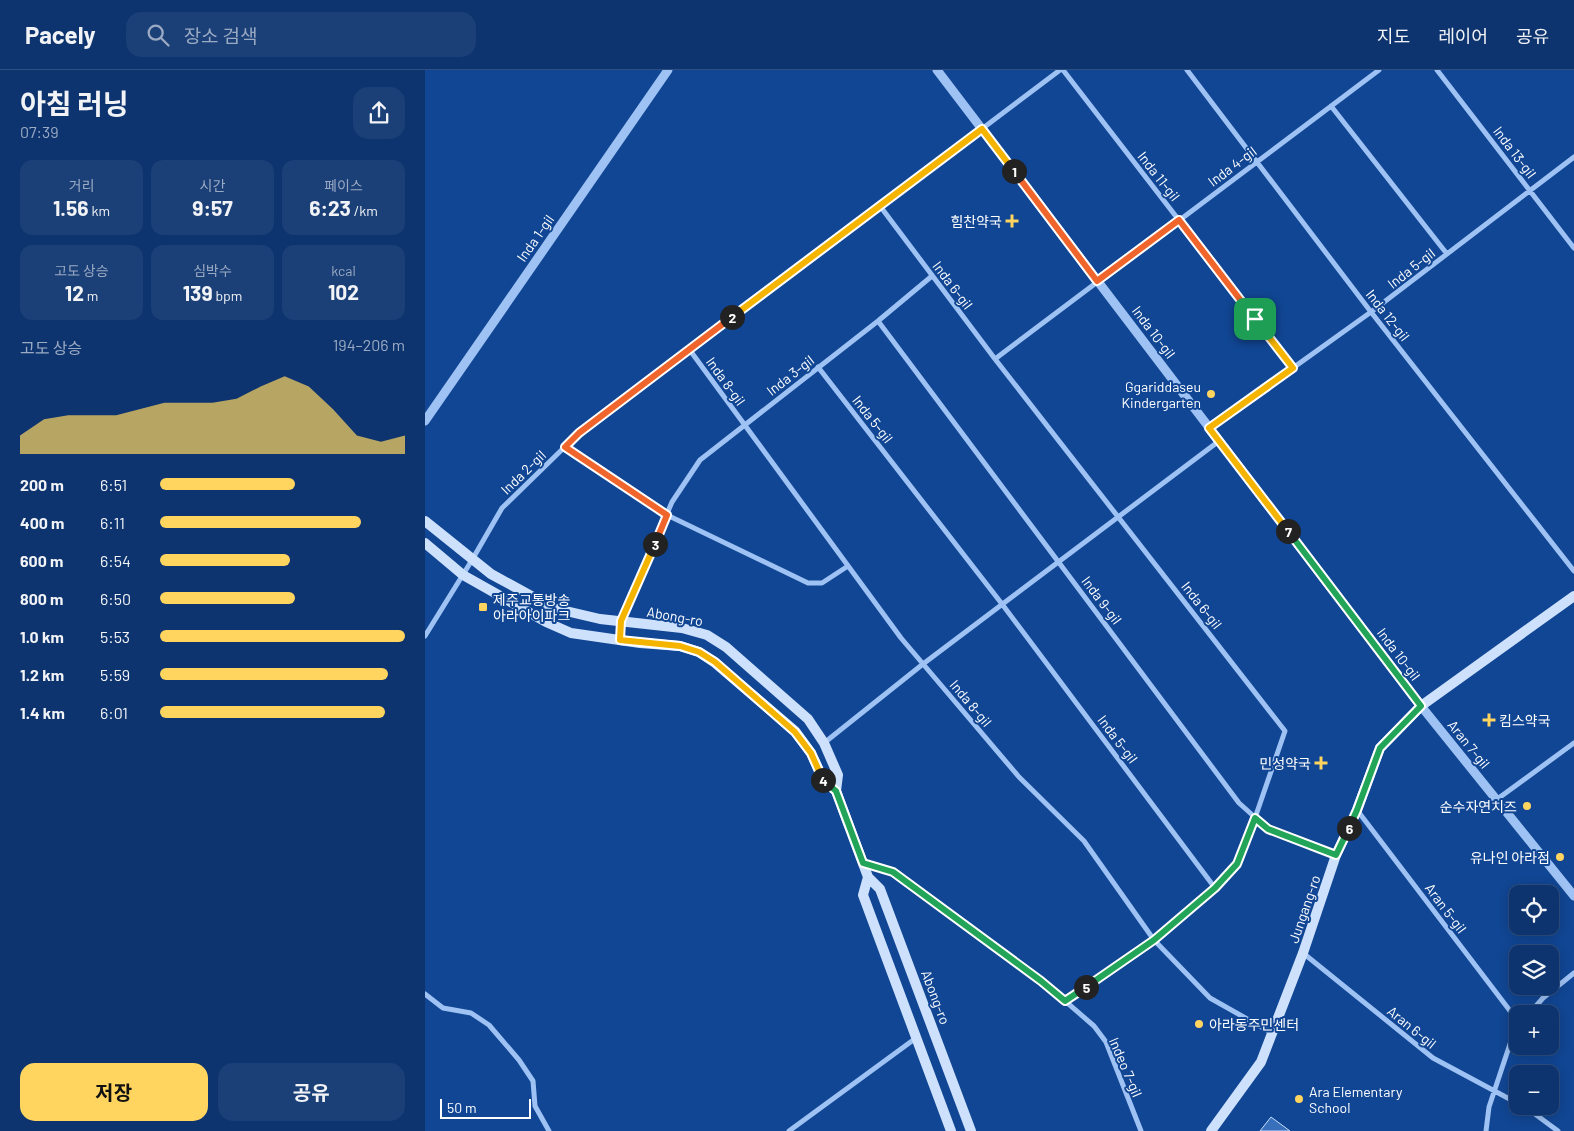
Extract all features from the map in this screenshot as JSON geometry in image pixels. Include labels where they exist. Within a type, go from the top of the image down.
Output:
[{"type":"main road","name":"Abong-ro","points":[[425,521],[491,574],[553,608],[600,619],[682,628],[707,635],[726,647],[809,719],[824,743],[838,775],[836,791],[868,877],[880,889],[971,1131]]},
{"type":"main road","name":"Abong-ro","points":[[425,543],[463,574],[546,622],[571,633],[680,646],[699,652],[715,662],[795,732],[811,753],[824,781],[836,791]]},
{"type":"main road","name":"Jungang-ro","points":[[1211,1131],[1261,1062],[1303,953],[1336,855],[1357,810],[1380,748],[1421,706],[1574,596]]},
{"type":"main road","name":"Abong-ro","points":[[868,877],[863,895],[951,1131]]},
{"type":"street","name":"Inda 1-gil","points":[[425,421],[668,70]]},
{"type":"street","name":"Inda 10-gil","points":[[937,70],[1421,706]]},
{"type":"street","name":"Inda 2-gil","points":[[425,636],[472,560],[501,508],[579,433],[1061,70]]},
{"type":"street","name":"Inda 11-gil","points":[[1061,70],[1293,368]]},
{"type":"street","name":"Inda 12-gil","points":[[1187,70],[1371,312],[1574,572]]},
{"type":"street","name":"Inda 4-gil","points":[[995,359],[1379,70]]},
{"type":"street","name":"Inda 13-gil","points":[[1437,70],[1574,248]]},
{"type":"street","points":[[1331,106],[1447,254]]},
{"type":"street","name":"Inda 5-gil","points":[[1209,428],[1371,312],[1574,157]]},
{"type":"street","name":"Inda 6-gil","points":[[880,206],[995,359],[1285,731],[1237,864],[1215,888],[1154,940],[1065,1001]]},
{"type":"street","name":"Inda 3-gil","points":[[620,640],[621,621],[672,502],[700,460],[878,321],[932,276]]},
{"type":"street","name":"Inda 9-gil","points":[[878,321],[1239,803],[1268,829],[1336,855]]},
{"type":"street","name":"Inda 8-gil","points":[[689,350],[901,638],[1019,777],[1084,841],[1154,940],[1210,998],[1273,1033]]},
{"type":"street","name":"Inda 5-gil","points":[[818,367],[1002,604],[1215,888]]},
{"type":"street","points":[[824,743],[923,664],[1219,441]]},
{"type":"street","points":[[565,447],[667,515],[808,583],[823,583],[848,566]]},
{"type":"street","name":"Aran 7-gil","points":[[1421,706],[1574,896]]},
{"type":"street","points":[[1496,800],[1574,743]]},
{"type":"street","name":"Aran 5-gil","points":[[1357,810],[1509,1010]]},
{"type":"street","name":"Indeo 7-gil","points":[[863,863],[893,872],[1041,981],[1094,1026],[1105,1042],[1141,1131]]},
{"type":"street","name":"Aran 6-gil","points":[[1303,953],[1433,1058],[1509,1097]]},
{"type":"street","points":[[1537,1005],[1574,973]]},
{"type":"street","points":[[425,994],[443,1008],[471,1013],[489,1025],[519,1060],[533,1081],[535,1106],[549,1131]]},
{"type":"street","points":[[789,1131],[916,1038]]},
{"type":"street","points":[[1486,1131],[1489,1107],[1509,1048]]},
{"type":"street","points":[[1536,1115],[1558,1131]]},
{"type":"building","points":[[1271,1117],[1290,1131],[1260,1131]]},
{"type":"place","name":"힘찬약국","points":[[1012,221]]},
{"type":"place","name":"Ggariddaseu Kindergarten","points":[[1211,394]]},
{"type":"place","name":"제주교통방송 아라아이파크","points":[[483,607]]},
{"type":"place","name":"킴스약국","points":[[1489,720]]},
{"type":"place","name":"민성약국","points":[[1321,763]]},
{"type":"place","name":"순수자연치즈","points":[[1527,806]]},
{"type":"place","name":"유나인 아라점","points":[[1560,857]]},
{"type":"place","name":"아라동주민센터","points":[[1199,1024]]},
{"type":"place","name":"Ara Elementary School","points":[[1299,1099]]},
{"type":"route","points":[[982,129],[1097,281],[1179,220],[1255,319],[1293,368],[1209,428],[1421,706],[1380,748],[1357,810],[1336,855],[1268,829],[1255,818],[1237,864],[1215,888],[1154,940],[1065,1001],[1041,981],[893,872],[863,863],[836,791],[824,781],[811,753],[795,732],[715,662],[699,652],[680,646],[620,640],[621,621],[667,515],[565,447],[579,433],[982,129]]}]
